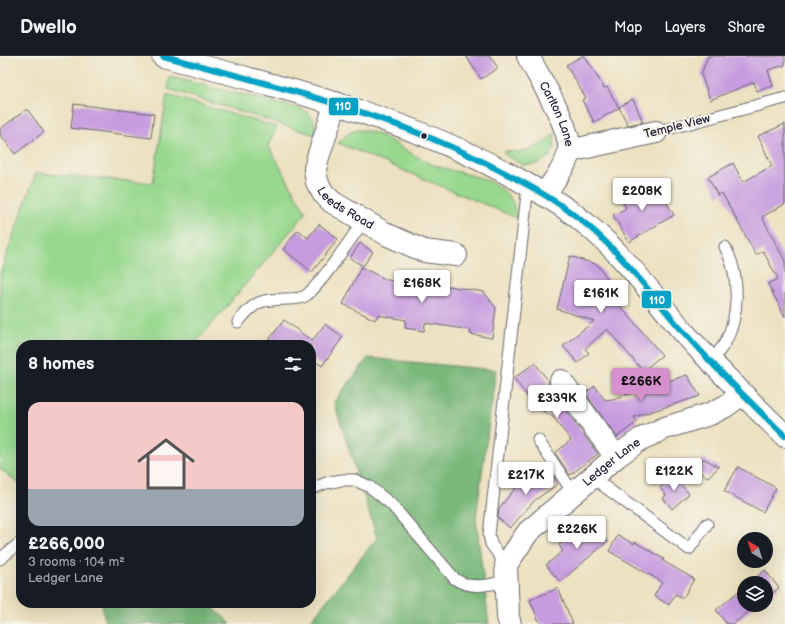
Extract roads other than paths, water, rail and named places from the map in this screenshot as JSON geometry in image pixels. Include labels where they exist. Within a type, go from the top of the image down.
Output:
[{"type":"street","points":[[162,56],[336,103],[454,146],[536,189],[587,225],[618,253],[681,329],[742,394],[785,436]]},
{"type":"street","name":"Carlton Lane","points":[[528,56],[564,124],[568,138],[569,151],[562,167],[536,189]]},
{"type":"street","name":"Leeds Road","points":[[336,103],[315,169],[317,182],[322,193],[332,202],[388,235],[424,251],[456,255]]},
{"type":"street","name":"Temple View","points":[[569,151],[656,132]]},
{"type":"street","points":[[561,381],[616,457]]},
{"type":"street","name":"Ledger Lane","points":[[506,573],[528,532],[616,457],[641,439],[665,428],[710,414],[726,406],[742,394]]},
{"type":"street","points":[[506,573],[508,617],[510,624]]},
{"type":"lane","name":"Temple View","points":[[656,132],[785,98]]},
{"type":"lane","points":[[316,487],[326,483],[342,480],[355,480],[370,487],[391,504],[455,579],[464,585],[480,586],[506,573],[491,544],[490,535],[536,189]]},
{"type":"lane","points":[[238,322],[249,308],[259,301],[294,299],[305,296],[315,286],[364,221]]},
{"type":"lane","points":[[712,361],[724,344],[734,320],[736,289],[732,259],[725,247]]},
{"type":"lane","points":[[538,440],[574,494]]},
{"type":"lane","points":[[593,478],[689,549],[707,524]]},
{"type":"lane","points":[[0,559],[16,546]]}]
